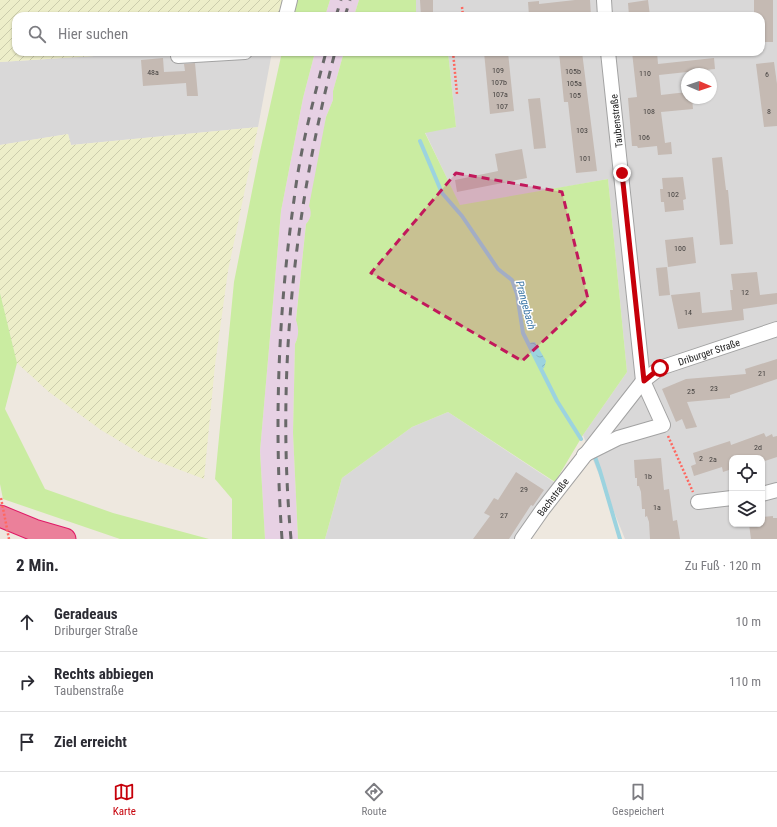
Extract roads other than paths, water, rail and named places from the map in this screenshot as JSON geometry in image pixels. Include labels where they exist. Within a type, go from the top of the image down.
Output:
[{"type":"highway","points":[[0,503],[34,530],[65,539]]},
{"type":"street","points":[[287,12],[290,0]]},
{"type":"street","points":[[604,0],[605,12]]},
{"type":"street","name":"Taubenstraße","points":[[608,56],[644,381],[663,425]]},
{"type":"street","name":"Driburger Straße","points":[[644,381],[660,368],[777,329]]},
{"type":"street","name":"Bachstraße","points":[[522,539],[584,456],[644,381]]},
{"type":"street","name":"Bachstraße","points":[[584,456],[618,438],[663,425]]},
{"type":"street","points":[[765,493],[777,490]]},
{"type":"street","points":[[698,502],[729,498]]},
{"type":"water","points":[[535,342],[546,361],[544,368],[540,369],[529,343]]},
{"type":"waterway","name":"Prangebach","points":[[420,141],[442,193],[462,216],[498,269],[512,280],[517,294],[523,333],[557,401],[581,439]]},
{"type":"waterway","name":"Prangebach","points":[[595,457],[620,539]]},
{"type":"railway","points":[[337,12],[341,0]]},
{"type":"railway","points":[[346,12],[350,0]]},
{"type":"railway","points":[[282,539],[278,454],[278,412],[284,285],[303,144],[325,56]]},
{"type":"railway","points":[[291,539],[287,478],[286,416],[292,294],[299,233],[309,172],[334,56]]}]
